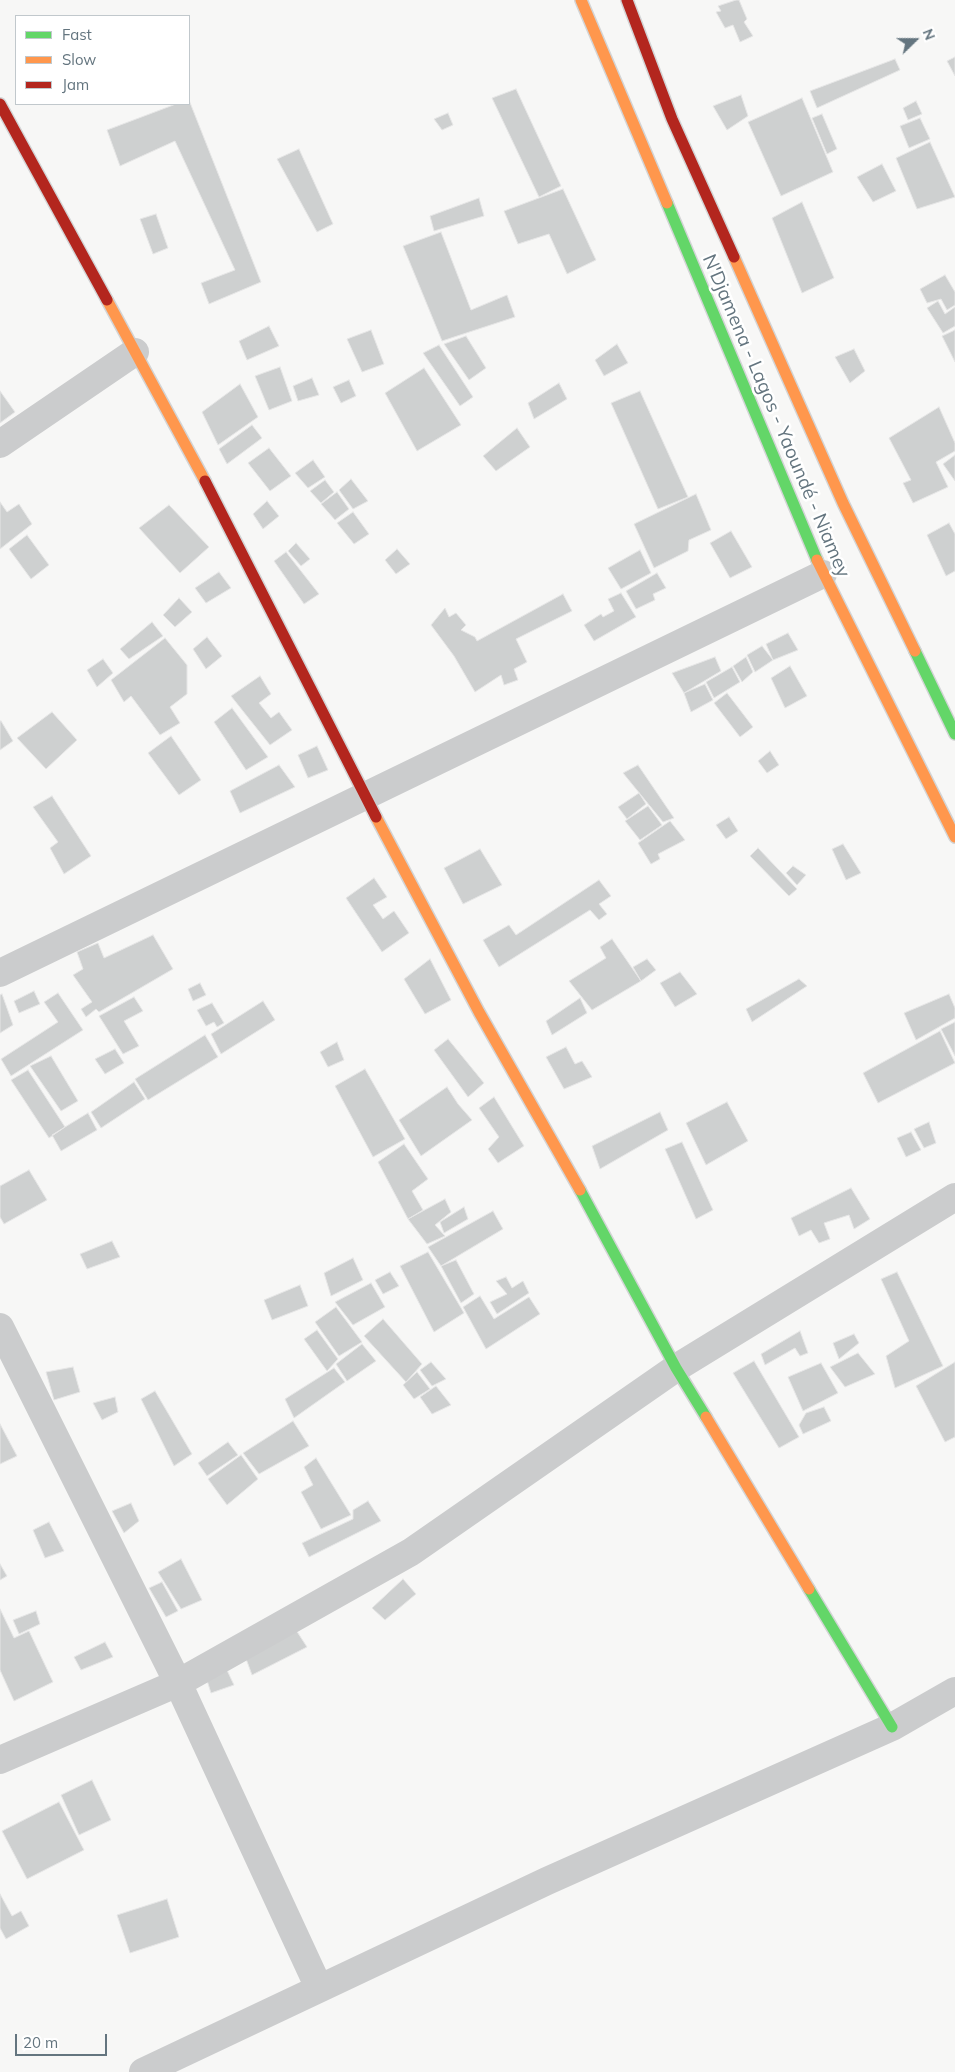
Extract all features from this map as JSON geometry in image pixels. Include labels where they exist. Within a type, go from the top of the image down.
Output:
[{"type":"main road","name":"N'Djamena - Lagos - Yaoundé - Niamey","points":[[581,0],[823,574],[955,838]]},
{"type":"main road","name":"N'Djamena - Lagos - Yaoundé - Niamey","points":[[627,0],[672,119],[843,503],[955,734]]},
{"type":"main road","points":[[0,104],[221,511],[364,795],[479,1012],[569,1169],[676,1368],[892,1727]]},
{"type":"street","points":[[0,444],[135,352]]},
{"type":"street","points":[[0,973],[823,574]]},
{"type":"street","points":[[0,1760],[178,1683],[411,1552],[676,1368],[955,1197]]},
{"type":"street","points":[[0,1327],[178,1683],[319,1988]]},
{"type":"street","points":[[143,2072],[548,1881],[892,1727],[955,1691]]},
{"type":"building","points":[[739,0],[747,19],[744,22],[753,36],[740,42],[733,25],[725,28],[716,12],[721,11],[718,6]]},
{"type":"building","points":[[955,57],[955,76],[947,61]]},
{"type":"building","points":[[895,59],[900,70],[817,108],[810,91]]},
{"type":"building","points":[[516,89],[561,186],[539,197],[492,98]]},
{"type":"building","points":[[741,95],[748,116],[727,130],[713,106]]},
{"type":"building","points":[[802,98],[833,172],[781,196],[748,122]]},
{"type":"building","points":[[916,101],[922,114],[908,120],[903,108]]},
{"type":"building","points":[[190,103],[261,282],[209,304],[201,283],[235,270],[175,141],[120,166],[107,130],[173,105],[190,105]]},
{"type":"building","points":[[448,113],[453,125],[442,130],[434,119]]},
{"type":"building","points":[[822,114],[837,149],[827,154],[812,118]]},
{"type":"building","points":[[920,118],[930,139],[909,148],[900,126]]},
{"type":"building","points":[[930,142],[955,197],[917,209],[896,158]]},
{"type":"building","points":[[299,149],[333,224],[317,232],[277,159]]},
{"type":"building","points":[[882,164],[896,191],[873,202],[857,177]]},
{"type":"building","points":[[563,189],[596,260],[567,274],[549,234],[518,244],[504,211]]},
{"type":"building","points":[[479,198],[484,216],[434,231],[430,216]]},
{"type":"building","points":[[802,202],[834,278],[802,293],[772,218]]},
{"type":"building","points":[[156,214],[168,248],[153,254],[140,219]]},
{"type":"building","points":[[441,232],[471,310],[507,295],[515,317],[442,341],[403,246]]},
{"type":"building","points":[[945,275],[955,292],[955,305],[947,310],[941,299],[927,303],[920,289]]},
{"type":"building","points":[[938,301],[945,314],[955,307],[955,326],[943,333],[927,308]]},
{"type":"building","points":[[269,326],[279,346],[247,360],[239,341]]},
{"type":"building","points":[[371,330],[384,364],[362,372],[347,339]]},
{"type":"building","points":[[955,330],[955,362],[942,336]]},
{"type":"building","points":[[466,336],[486,368],[469,380],[444,344]]},
{"type":"building","points":[[617,344],[628,363],[604,376],[595,360]]},
{"type":"building","points":[[439,345],[473,397],[460,406],[423,353]]},
{"type":"building","points":[[854,349],[865,371],[850,383],[835,357]]},
{"type":"building","points":[[280,367],[292,401],[269,410],[255,376]]},
{"type":"building","points":[[424,368],[461,425],[417,451],[385,393]]},
{"type":"building","points":[[312,378],[319,395],[298,401],[293,386]]},
{"type":"building","points":[[349,380],[356,396],[341,403],[333,387]]},
{"type":"building","points":[[559,383],[567,399],[534,419],[528,403]]},
{"type":"building","points":[[240,384],[258,417],[218,445],[202,412]]},
{"type":"building","points":[[0,391],[15,412],[0,423]]},
{"type":"building","points":[[640,391],[688,497],[658,509],[611,403]]},
{"type":"building","points":[[939,407],[955,443],[955,451],[936,462],[948,487],[913,503],[903,483],[911,480],[889,438]]},
{"type":"building","points":[[252,425],[262,438],[227,464],[219,449]]},
{"type":"building","points":[[517,428],[530,447],[496,471],[483,456]]},
{"type":"building","points":[[269,448],[291,476],[270,491],[248,463]]},
{"type":"building","points":[[955,455],[955,481],[943,464]]},
{"type":"building","points":[[313,460],[325,477],[308,488],[295,473]]},
{"type":"building","points":[[351,479],[368,501],[353,509],[339,490]]},
{"type":"building","points":[[325,480],[334,492],[321,503],[310,491]]},
{"type":"building","points":[[337,492],[349,509],[335,520],[321,504]]},
{"type":"building","points":[[696,494],[711,530],[689,540],[688,551],[654,568],[634,524]]},
{"type":"building","points":[[267,501],[279,516],[263,529],[253,514]]},
{"type":"building","points":[[0,502],[7,512],[19,504],[32,524],[0,549]]},
{"type":"building","points":[[169,505],[209,547],[180,573],[139,528]]},
{"type":"building","points":[[353,512],[369,534],[354,544],[337,523]]},
{"type":"building","points":[[949,523],[955,534],[955,571],[946,576],[927,535]]},
{"type":"building","points":[[731,531],[752,567],[730,578],[710,543]]},
{"type":"building","points":[[27,535],[49,565],[31,579],[9,549]]},
{"type":"building","points":[[296,543],[310,559],[301,566],[288,551]]},
{"type":"building","points":[[397,549],[410,564],[396,574],[385,560]]},
{"type":"building","points":[[640,550],[651,573],[621,589],[608,568]]},
{"type":"building","points":[[286,552],[319,594],[304,604],[274,561]]},
{"type":"building","points":[[219,572],[231,588],[206,603],[195,588]]},
{"type":"building","points":[[657,573],[666,588],[653,594],[655,600],[636,609],[626,591]]},
{"type":"building","points":[[621,593],[636,617],[594,641],[584,625],[601,614],[603,617],[614,611],[608,599]]},
{"type":"building","points":[[563,594],[572,611],[516,639],[527,662],[514,669],[518,680],[504,685],[501,675],[475,692],[454,656],[431,625],[445,608],[449,617],[456,613],[466,625],[461,630],[475,637],[477,641]]},
{"type":"building","points":[[179,598],[192,612],[175,627],[163,615]]},
{"type":"building","points":[[152,622],[163,636],[129,659],[120,649]]},
{"type":"building","points":[[788,633],[798,650],[773,660],[766,644]]},
{"type":"building","points":[[207,637],[222,656],[206,669],[193,649]]},
{"type":"building","points":[[165,638],[187,665],[187,694],[170,707],[180,723],[160,735],[131,696],[124,702],[111,680]]},
{"type":"building","points":[[762,646],[773,660],[755,672],[747,655]]},
{"type":"building","points":[[715,657],[721,671],[684,693],[672,673]]},
{"type":"building","points":[[746,657],[753,672],[742,682],[733,666]]},
{"type":"building","points":[[103,659],[113,673],[97,687],[87,670]]},
{"type":"building","points":[[790,666],[807,696],[785,708],[771,678]]},
{"type":"building","points":[[732,667],[740,682],[714,698],[706,682]]},
{"type":"building","points":[[260,676],[271,694],[259,703],[271,718],[279,712],[292,730],[270,745],[231,696]]},
{"type":"building","points":[[705,684],[713,700],[691,712],[684,693]]},
{"type":"building","points":[[727,693],[753,727],[740,737],[714,703]]},
{"type":"building","points":[[232,708],[268,757],[246,770],[214,722]]},
{"type":"building","points":[[52,712],[77,740],[46,769],[17,738]]},
{"type":"building","points":[[0,721],[13,741],[0,750]]},
{"type":"building","points":[[171,736],[201,780],[179,795],[148,753]]},
{"type":"building","points":[[317,746],[328,770],[308,778],[298,755]]},
{"type":"building","points":[[770,751],[779,765],[767,773],[758,761]]},
{"type":"building","points":[[279,765],[295,787],[240,813],[230,791]]},
{"type":"building","points":[[638,765],[674,818],[663,822],[623,773]]},
{"type":"building","points":[[639,793],[646,804],[627,819],[618,807]]},
{"type":"building","points":[[52,796],[91,856],[64,874],[50,848],[58,842],[33,807]]},
{"type":"building","points":[[648,806],[662,825],[640,840],[625,821]]},
{"type":"building","points":[[729,817],[738,831],[726,839],[716,825]]},
{"type":"building","points":[[670,821],[685,840],[658,854],[660,859],[651,864],[638,843]]},
{"type":"building","points":[[843,844],[861,873],[846,880],[832,849]]},
{"type":"building","points":[[758,848],[797,889],[789,896],[750,856]]},
{"type":"building","points":[[480,849],[502,885],[463,904],[444,868]]},
{"type":"building","points":[[793,866],[806,875],[797,885],[786,873]]},
{"type":"building","points":[[374,878],[387,897],[373,905],[383,919],[394,911],[409,933],[382,952],[346,898]]},
{"type":"building","points":[[599,880],[611,896],[599,904],[607,914],[599,920],[590,910],[499,967],[483,940],[509,925],[516,935]]},
{"type":"building","points":[[153,935],[173,969],[99,1012],[96,1009],[86,1017],[81,1009],[92,1002],[73,975],[83,969],[77,952],[98,943],[104,958]]},
{"type":"building","points":[[612,939],[641,981],[592,1010],[569,981],[606,958],[600,947]]},
{"type":"building","points":[[430,959],[451,1000],[425,1014],[404,979]]},
{"type":"building","points":[[647,959],[656,970],[641,981],[633,967]]},
{"type":"building","points":[[680,972],[697,994],[675,1007],[660,983]]},
{"type":"building","points":[[799,979],[807,986],[752,1022],[746,1009]]},
{"type":"building","points":[[200,983],[206,995],[193,1001],[188,989]]},
{"type":"building","points":[[34,991],[40,1004],[19,1013],[14,1001]]},
{"type":"building","points":[[58,993],[83,1030],[11,1076],[1,1059],[58,1022],[44,1002]]},
{"type":"building","points":[[2,994],[13,1025],[0,1033],[0,995]]},
{"type":"building","points":[[949,994],[955,1008],[955,1018],[916,1040],[904,1013]]},
{"type":"building","points":[[134,997],[143,1011],[124,1021],[139,1046],[123,1054],[99,1016]]},
{"type":"building","points":[[580,998],[587,1013],[552,1035],[546,1021]]},
{"type":"building","points":[[263,1001],[275,1020],[221,1054],[211,1034]]},
{"type":"building","points":[[212,1003],[224,1023],[217,1027],[214,1022],[206,1026],[197,1010]]},
{"type":"building","points":[[955,1022],[955,1056],[941,1029]]},
{"type":"building","points":[[940,1031],[955,1063],[878,1103],[863,1073]]},
{"type":"building","points":[[205,1035],[218,1057],[148,1100],[135,1079]]},
{"type":"building","points":[[448,1039],[484,1083],[468,1097],[434,1050]]},
{"type":"building","points":[[337,1042],[344,1060],[328,1067],[320,1052]]},
{"type":"building","points":[[566,1047],[575,1064],[582,1061],[592,1077],[564,1089],[546,1057]]},
{"type":"building","points":[[115,1049],[124,1063],[105,1074],[95,1059]]},
{"type":"building","points":[[51,1056],[78,1101],[61,1111],[30,1066]]},
{"type":"building","points":[[365,1069],[405,1139],[373,1157],[335,1086]]},
{"type":"building","points":[[28,1070],[65,1127],[49,1138],[11,1080]]},
{"type":"building","points":[[134,1082],[145,1099],[101,1128],[91,1112]]},
{"type":"building","points":[[447,1087],[472,1120],[421,1156],[399,1120]]},
{"type":"building","points":[[494,1097],[524,1146],[498,1163],[488,1149],[499,1137],[479,1108]]},
{"type":"building","points":[[727,1102],[748,1141],[706,1165],[686,1123]]},
{"type":"building","points":[[660,1112],[668,1130],[600,1169],[592,1146]]},
{"type":"building","points":[[88,1113],[97,1130],[61,1151],[52,1135]]},
{"type":"building","points":[[929,1122],[936,1143],[924,1148],[914,1129]]},
{"type":"building","points":[[911,1132],[921,1150],[906,1157],[897,1138]]},
{"type":"building","points":[[682,1142],[713,1210],[696,1219],[665,1149]]},
{"type":"building","points":[[404,1144],[428,1179],[412,1191],[423,1210],[408,1219],[378,1162]]},
{"type":"building","points":[[29,1170],[47,1200],[4,1224],[0,1217],[0,1186]]},
{"type":"building","points":[[851,1188],[870,1219],[854,1229],[849,1215],[824,1223],[830,1239],[819,1243],[811,1230],[799,1236],[791,1218]]},
{"type":"building","points":[[445,1199],[451,1212],[435,1225],[445,1236],[427,1244],[408,1219]]},
{"type":"building","points":[[464,1207],[468,1219],[444,1233],[440,1222]]},
{"type":"building","points":[[493,1211],[503,1229],[441,1266],[428,1247]]},
{"type":"building","points":[[112,1241],[120,1257],[87,1269],[80,1254]]},
{"type":"building","points":[[428,1252],[464,1313],[434,1332],[400,1266]]},
{"type":"building","points":[[353,1258],[363,1280],[331,1296],[324,1273]]},
{"type":"building","points":[[456,1260],[474,1294],[461,1303],[441,1266]]},
{"type":"building","points":[[390,1272],[399,1286],[383,1294],[375,1280]]},
{"type":"building","points":[[897,1272],[943,1366],[895,1388],[886,1356],[909,1341],[881,1279]]},
{"type":"building","points":[[506,1277],[512,1288],[523,1281],[529,1293],[497,1314],[490,1302],[507,1294],[496,1281]]},
{"type":"building","points":[[371,1283],[385,1307],[353,1325],[335,1302]]},
{"type":"building","points":[[300,1285],[308,1306],[272,1320],[264,1300]]},
{"type":"building","points":[[480,1296],[494,1319],[529,1297],[540,1314],[486,1349],[463,1307]]},
{"type":"building","points":[[336,1307],[362,1342],[339,1356],[315,1322]]},
{"type":"building","points":[[383,1319],[422,1364],[406,1382],[364,1336]]},
{"type":"building","points":[[317,1330],[338,1359],[327,1371],[304,1339]]},
{"type":"building","points":[[800,1331],[808,1353],[800,1356],[795,1348],[765,1365],[761,1354]]},
{"type":"building","points":[[854,1334],[859,1343],[839,1359],[833,1343]]},
{"type":"building","points":[[362,1344],[376,1361],[347,1381],[336,1364]]},
{"type":"building","points":[[858,1353],[875,1374],[845,1387],[830,1367]]},
{"type":"building","points":[[754,1361],[799,1437],[779,1448],[733,1373]]},
{"type":"building","points":[[431,1362],[446,1379],[432,1386],[420,1370]]},
{"type":"building","points":[[955,1362],[955,1437],[945,1442],[916,1386]]},
{"type":"building","points":[[821,1363],[838,1393],[803,1411],[788,1377]]},
{"type":"building","points":[[73,1367],[80,1392],[54,1400],[46,1372]]},
{"type":"building","points":[[334,1368],[345,1382],[294,1418],[285,1399]]},
{"type":"building","points":[[417,1372],[430,1389],[414,1399],[403,1385]]},
{"type":"building","points":[[436,1386],[451,1405],[432,1414],[420,1397]]},
{"type":"building","points":[[155,1391],[192,1454],[174,1466],[141,1399]]},
{"type":"building","points":[[115,1397],[118,1412],[102,1420],[93,1403]]},
{"type":"building","points":[[824,1407],[831,1421],[803,1434],[799,1425],[806,1413]]},
{"type":"building","points":[[293,1421],[309,1446],[259,1474],[243,1453]]},
{"type":"building","points":[[0,1424],[17,1456],[0,1464]]},
{"type":"building","points":[[228,1442],[238,1455],[207,1476],[198,1463]]},
{"type":"building","points":[[241,1455],[258,1479],[227,1505],[208,1479]]},
{"type":"building","points":[[316,1458],[351,1515],[321,1529],[301,1492],[313,1485],[304,1467]]},
{"type":"building","points":[[368,1501],[381,1521],[309,1557],[302,1543],[353,1519],[353,1510]]},
{"type":"building","points":[[131,1503],[139,1521],[124,1533],[112,1511]]},
{"type":"building","points":[[49,1522],[64,1551],[45,1558],[33,1530]]},
{"type":"building","points":[[181,1559],[202,1600],[181,1609],[158,1572]]},
{"type":"building","points":[[0,1564],[7,1576],[0,1580]]},
{"type":"building","points":[[403,1579],[416,1594],[385,1620],[372,1608]]},
{"type":"building","points":[[162,1582],[178,1611],[166,1617],[149,1588]]},
{"type":"building","points":[[0,1609],[14,1638],[29,1631],[53,1682],[14,1701],[0,1670]]},
{"type":"building","points":[[36,1611],[40,1624],[19,1634],[13,1620]]},
{"type":"building","points":[[296,1630],[307,1647],[252,1675],[245,1656]]},
{"type":"building","points":[[105,1642],[113,1657],[81,1670],[74,1657]]},
{"type":"building","points":[[225,1666],[234,1685],[211,1693],[205,1674]]},
{"type":"building","points":[[92,1780],[111,1820],[79,1835],[61,1795]]},
{"type":"building","points":[[59,1802],[84,1850],[27,1879],[2,1831]]},
{"type":"building","points":[[0,1894],[12,1916],[21,1911],[29,1926],[6,1939],[0,1928]]},
{"type":"building","points":[[167,1899],[179,1937],[130,1953],[117,1915]]},
{"type":"traffic: fast","points":[[667,203],[817,560]]},
{"type":"traffic: fast","points":[[915,651],[955,734]]},
{"type":"traffic: fast","points":[[580,1190],[676,1368],[706,1417]]},
{"type":"traffic: fast","points":[[809,1589],[892,1727]]},
{"type":"traffic: slow","points":[[581,0],[667,203]]},
{"type":"traffic: slow","points":[[734,257],[843,503],[915,651]]},
{"type":"traffic: slow","points":[[107,300],[205,481]]},
{"type":"traffic: slow","points":[[817,560],[955,837]]},
{"type":"traffic: slow","points":[[376,817],[479,1012],[580,1190]]},
{"type":"traffic: slow","points":[[706,1417],[809,1589]]},
{"type":"traffic: jam","points":[[627,0],[672,119],[734,257]]},
{"type":"traffic: jam","points":[[0,104],[107,300]]},
{"type":"traffic: jam","points":[[205,481],[376,817]]}]
